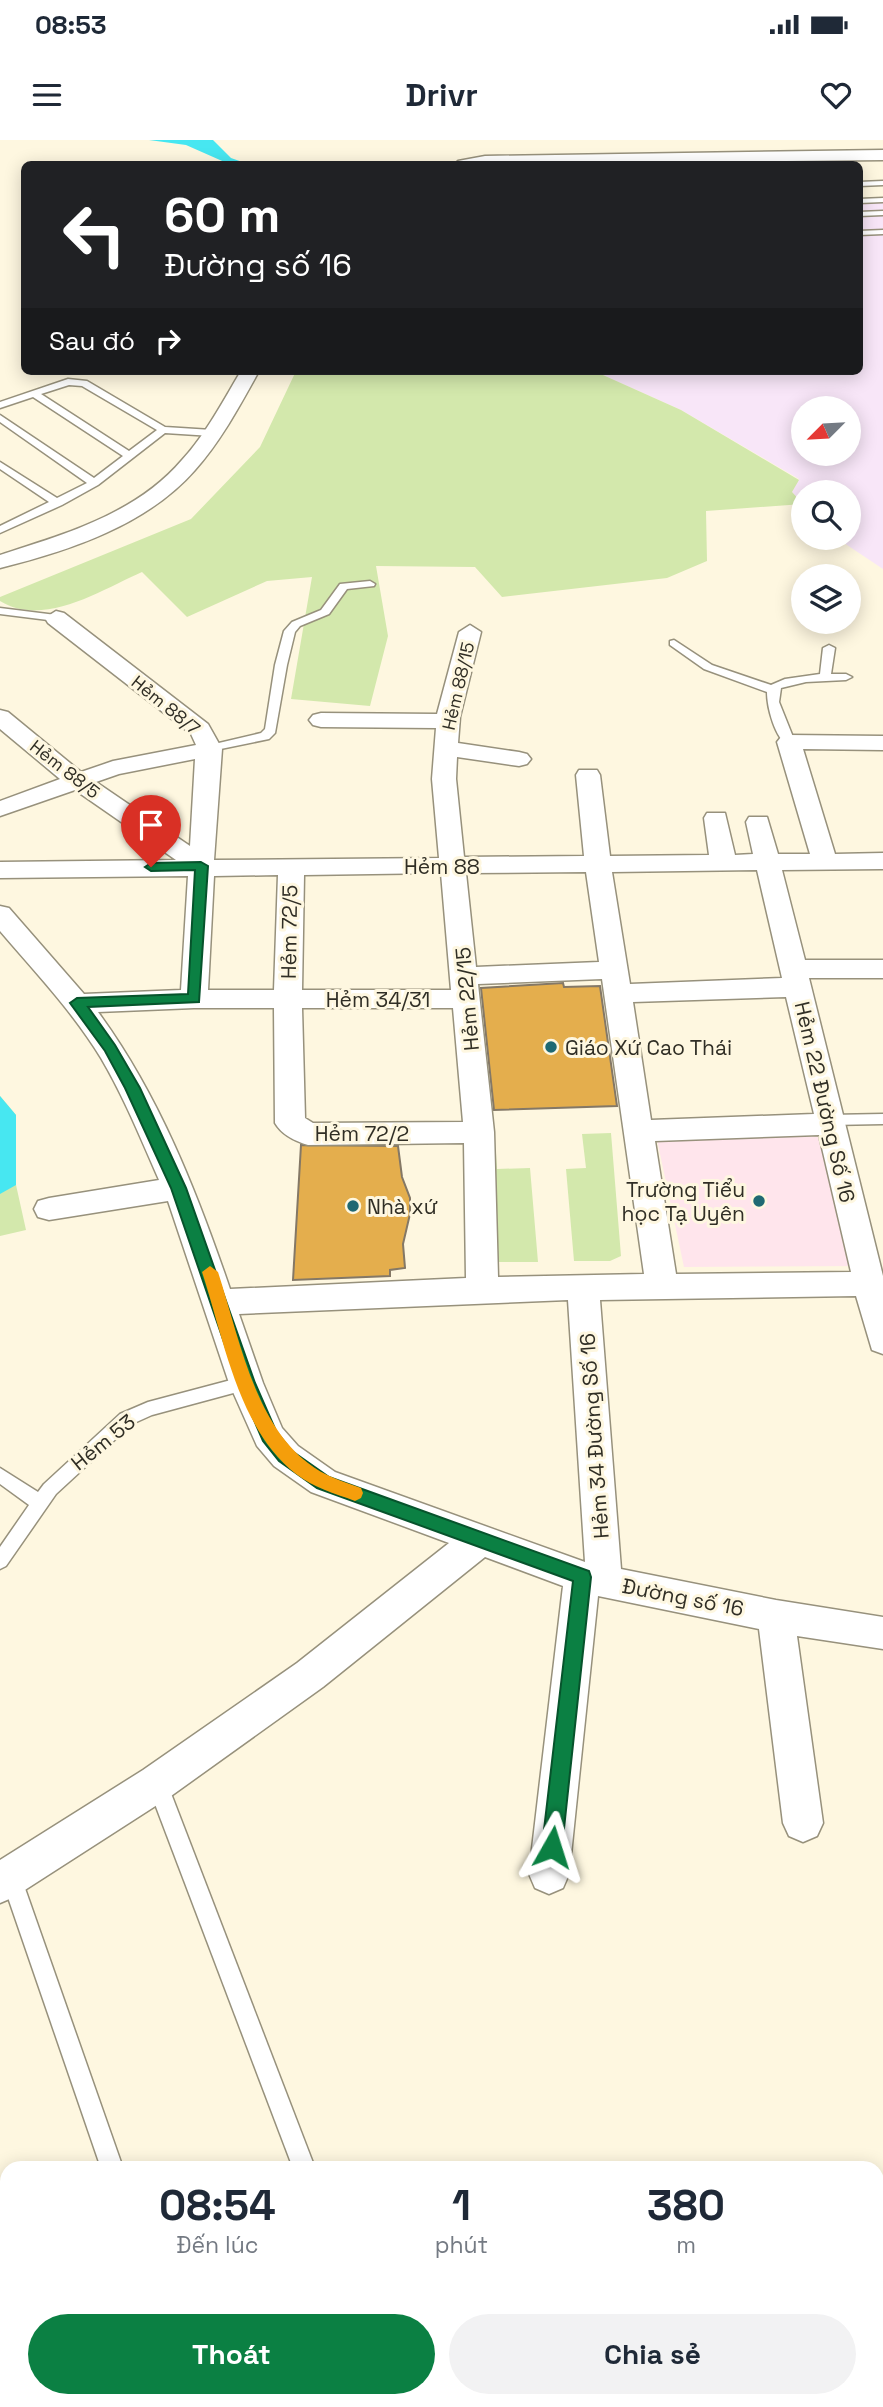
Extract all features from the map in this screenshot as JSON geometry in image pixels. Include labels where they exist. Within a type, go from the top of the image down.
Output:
[{"type":"street","points":[[480,161],[651,161],[883,155]]},
{"type":"street","points":[[863,162],[883,162]]},
{"type":"street","points":[[0,561],[59,543],[133,511],[188,467],[248,375]]},
{"type":"street","name":"Hẻm 88/7","points":[[57,618],[200,729],[208,741],[194,999]]},
{"type":"street","name":"Hẻm 88/15","points":[[453,866],[444,779],[444,748],[470,632]]},
{"type":"street","name":"Hẻm 88/5","points":[[0,716],[76,780],[201,866]]},
{"type":"street","points":[[321,720],[448,721]]},
{"type":"street","points":[[825,861],[789,742],[883,743]]},
{"type":"street","points":[[444,748],[519,759]]},
{"type":"street","points":[[0,809],[113,768],[209,749]]},
{"type":"street","points":[[588,775],[598,865],[662,1286]]},
{"type":"street","points":[[716,818],[723,862]]},
{"type":"street","name":"Hẻm 22 Đường Số 16","points":[[758,822],[770,862],[883,1342]]},
{"type":"street","name":"Hẻm 88","points":[[0,870],[883,861]]},
{"type":"street","name":"Hẻm 72/5","points":[[288,998],[291,866]]},
{"type":"street","name":"Hẻm 22/15","points":[[453,866],[479,1132],[482,1290]]},
{"type":"street","name":"Đường số 16","points":[[0,914],[77,1003],[110,1049],[132,1088],[178,1188],[220,1302],[246,1383],[269,1436],[301,1468],[323,1482],[593,1579],[776,1616],[883,1633]]},
{"type":"street","name":"Hẻm 34/31","points":[[77,1003],[288,998],[617,981],[797,978],[883,969]]},
{"type":"street","name":"Hẻm 72/2","points":[[288,998],[288,1113],[290,1123],[299,1130],[308,1134],[479,1132]]},
{"type":"street","points":[[640,1131],[830,1122]]},
{"type":"street","points":[[50,1209],[178,1188]]},
{"type":"street","points":[[220,1302],[482,1290],[868,1284]]},
{"type":"street","name":"Hẻm 34 Đường Số 16","points":[[549,1874],[593,1579],[583,1290]]},
{"type":"street","points":[[6,1880],[157,1783],[310,1675],[482,1538]]},
{"type":"street","points":[[776,1616],[803,1823]]},
{"type":"lane","points":[[863,184],[883,183]]},
{"type":"lane","points":[[863,201],[883,200]]},
{"type":"lane","points":[[863,214],[883,214]]},
{"type":"lane","points":[[863,233],[883,232]]},
{"type":"lane","points":[[0,405],[68,382],[84,383],[163,430],[212,433]]},
{"type":"lane","points":[[33,393],[129,456]]},
{"type":"lane","points":[[0,418],[94,483]]},
{"type":"lane","points":[[3,525],[58,503],[94,483],[163,430]]},
{"type":"lane","points":[[0,465],[58,503]]},
{"type":"lane","points":[[209,749],[265,736],[271,730],[281,665],[290,631],[296,624],[325,612],[344,586],[370,584]]},
{"type":"lane","points":[[0,611],[57,618]]},
{"type":"lane","points":[[674,643],[708,667],[773,690]]},
{"type":"lane","points":[[825,677],[829,648]]},
{"type":"lane","points":[[773,690],[783,682],[846,677]]},
{"type":"lane","points":[[773,690],[773,700],[789,742]]},
{"type":"lane","points":[[830,1122],[883,1119]]},
{"type":"lane","name":"Hẻm 53","points":[[0,1561],[39,1502],[68,1470],[126,1419],[148,1409],[246,1383]]},
{"type":"lane","points":[[0,1475],[39,1502]]},
{"type":"lane","points":[[157,1783],[301,2161]]},
{"type":"lane","points":[[6,1880],[109,2161]]},
{"type":"shaded area","points":[[883,198],[883,569],[854,550],[861,550],[861,480],[799,479],[681,410],[603,375],[863,375],[863,199]]},
{"type":"shaded area","name":"Trường Tiểu học Tạ Uyên","points":[[656,1135],[833,1137],[864,1266],[684,1267]]},
{"type":"green space","points":[[294,375],[603,375],[681,410],[799,480],[791,480],[791,505],[706,511],[707,561],[667,578],[502,597],[475,567],[376,566],[388,636],[370,706],[291,699],[312,577],[267,581],[187,617],[142,572],[91,596],[53,608],[17,608],[0,601],[0,597],[191,519],[260,447]]},
{"type":"green space","points":[[0,1096],[16,1115],[16,1185],[26,1230],[0,1236]]},
{"type":"green space","points":[[611,1133],[621,1256],[610,1261],[574,1261],[566,1169],[586,1168],[582,1134]]},
{"type":"green space","points":[[481,1153],[496,1153],[497,1169],[530,1168],[538,1262],[488,1262]]},
{"type":"water","points":[[149,140],[213,140],[231,158],[240,161],[222,161],[186,145]]},
{"type":"water","points":[[0,1096],[16,1115],[16,1185],[0,1194]]},
{"type":"building","name":"Giáo Xứ Cao Thái","points":[[563,983],[564,987],[600,986],[617,1106],[494,1110],[481,988]]},
{"type":"building","name":"Nhà xứ","points":[[301,1145],[398,1146],[402,1177],[410,1198],[410,1214],[403,1244],[405,1268],[390,1270],[390,1276],[293,1280]]},
{"type":"slow traffic","points":[[210,1272],[246,1383],[269,1436],[286,1456],[301,1468],[323,1482],[355,1493]]},
{"type":"place","name":"Giáo Xứ Cao Thái","points":[[551,1047]]},
{"type":"place","name":"Trường Tiểu học Tạ Uyên","points":[[759,1201]]},
{"type":"place","name":"Nhà xứ","points":[[353,1206]]},
{"type":"route","points":[[151,867],[201,866],[194,999],[77,1003],[110,1049],[132,1088],[178,1188],[207,1263],[246,1383],[269,1436],[286,1456],[323,1482],[482,1538],[582,1577],[552,1847]]}]
